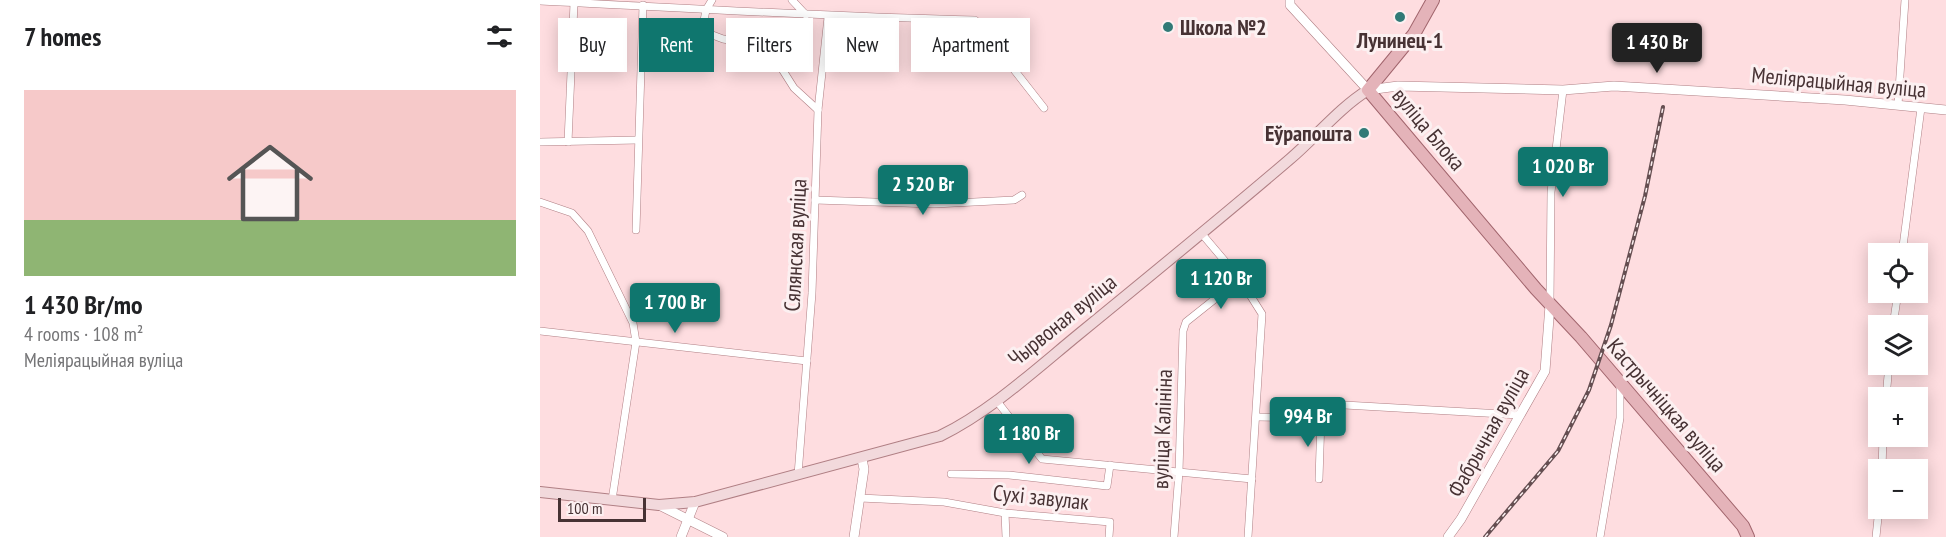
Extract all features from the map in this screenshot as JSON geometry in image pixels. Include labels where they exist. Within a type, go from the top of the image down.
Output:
[{"type":"main road","name":"Чырвоная вуліца","points":[[540,492],[659,505],[695,502],[862,459],[940,436],[969,422],[1202,234],[1304,147],[1354,99],[1368,90],[1414,34],[1433,0]]},
{"type":"main road","name":"вуліца Блока","points":[[1368,90],[1550,305]]},
{"type":"main road","name":"Кастрычніцкая вуліца","points":[[1550,305],[1581,337],[1743,526],[1748,537]]},
{"type":"street","points":[[712,0],[706,10],[702,31],[723,39],[768,46],[794,88],[818,110]]},
{"type":"street","points":[[792,0],[806,15]]},
{"type":"street","points":[[1898,105],[1905,0]]},
{"type":"street","points":[[540,1],[618,2],[828,17],[975,20],[1044,108]]},
{"type":"street","points":[[1288,2],[1368,90]]},
{"type":"street","points":[[568,142],[574,3]]},
{"type":"street","points":[[636,230],[643,5]]},
{"type":"street","name":"Сялянская вуліца","points":[[798,475],[816,200],[818,110],[828,17]]},
{"type":"street","name":"Меліярацыйная вуліца","points":[[1368,90],[1398,86],[1563,90],[1614,86],[1681,89],[1946,110]]},
{"type":"street","name":"Фабрычная вуліца","points":[[1448,537],[1461,519],[1545,371],[1550,305],[1551,192],[1563,90]]},
{"type":"street","points":[[1903,243],[1921,108]]},
{"type":"street","points":[[540,142],[638,140]]},
{"type":"street","points":[[816,200],[934,204],[1014,200],[1022,195]]},
{"type":"street","points":[[540,202],[572,213],[588,231],[633,322],[636,342],[612,500]]},
{"type":"street","points":[[1202,234],[1240,279],[1262,314],[1248,537]]},
{"type":"street","name":"вуліца Калініна","points":[[1174,537],[1186,322],[1240,279]]},
{"type":"street","points":[[540,331],[807,361]]},
{"type":"street","points":[[1600,537],[1620,418],[1620,385]]},
{"type":"street","points":[[996,400],[1042,459],[1252,479]]},
{"type":"street","points":[[1319,479],[1321,418],[1327,404],[1520,415]]},
{"type":"street","points":[[1257,417],[1321,418]]},
{"type":"street","points":[[854,537],[860,498],[862,459]]},
{"type":"street","points":[[951,474],[1009,475],[1107,486],[1110,465]]},
{"type":"street","name":"Сухі завулак","points":[[860,498],[944,502],[1005,513],[1110,522],[1109,537]]},
{"type":"street","points":[[681,537],[695,502]]},
{"type":"street","name":"Чырвоная вуліца","points":[[659,505],[723,537]]},
{"type":"street","points":[[1005,513],[1006,537]]},
{"type":"street","points":[[1876,537],[1878,519]]},
{"type":"railway","points":[[1485,537],[1558,451],[1589,390],[1611,325],[1645,196],[1663,107]]},
{"type":"place","name":"Лунинец-1","points":[[1400,17]]},
{"type":"place","name":"Школа №2","points":[[1168,27]]},
{"type":"place","name":"Еўрапошта","points":[[1364,133]]}]
